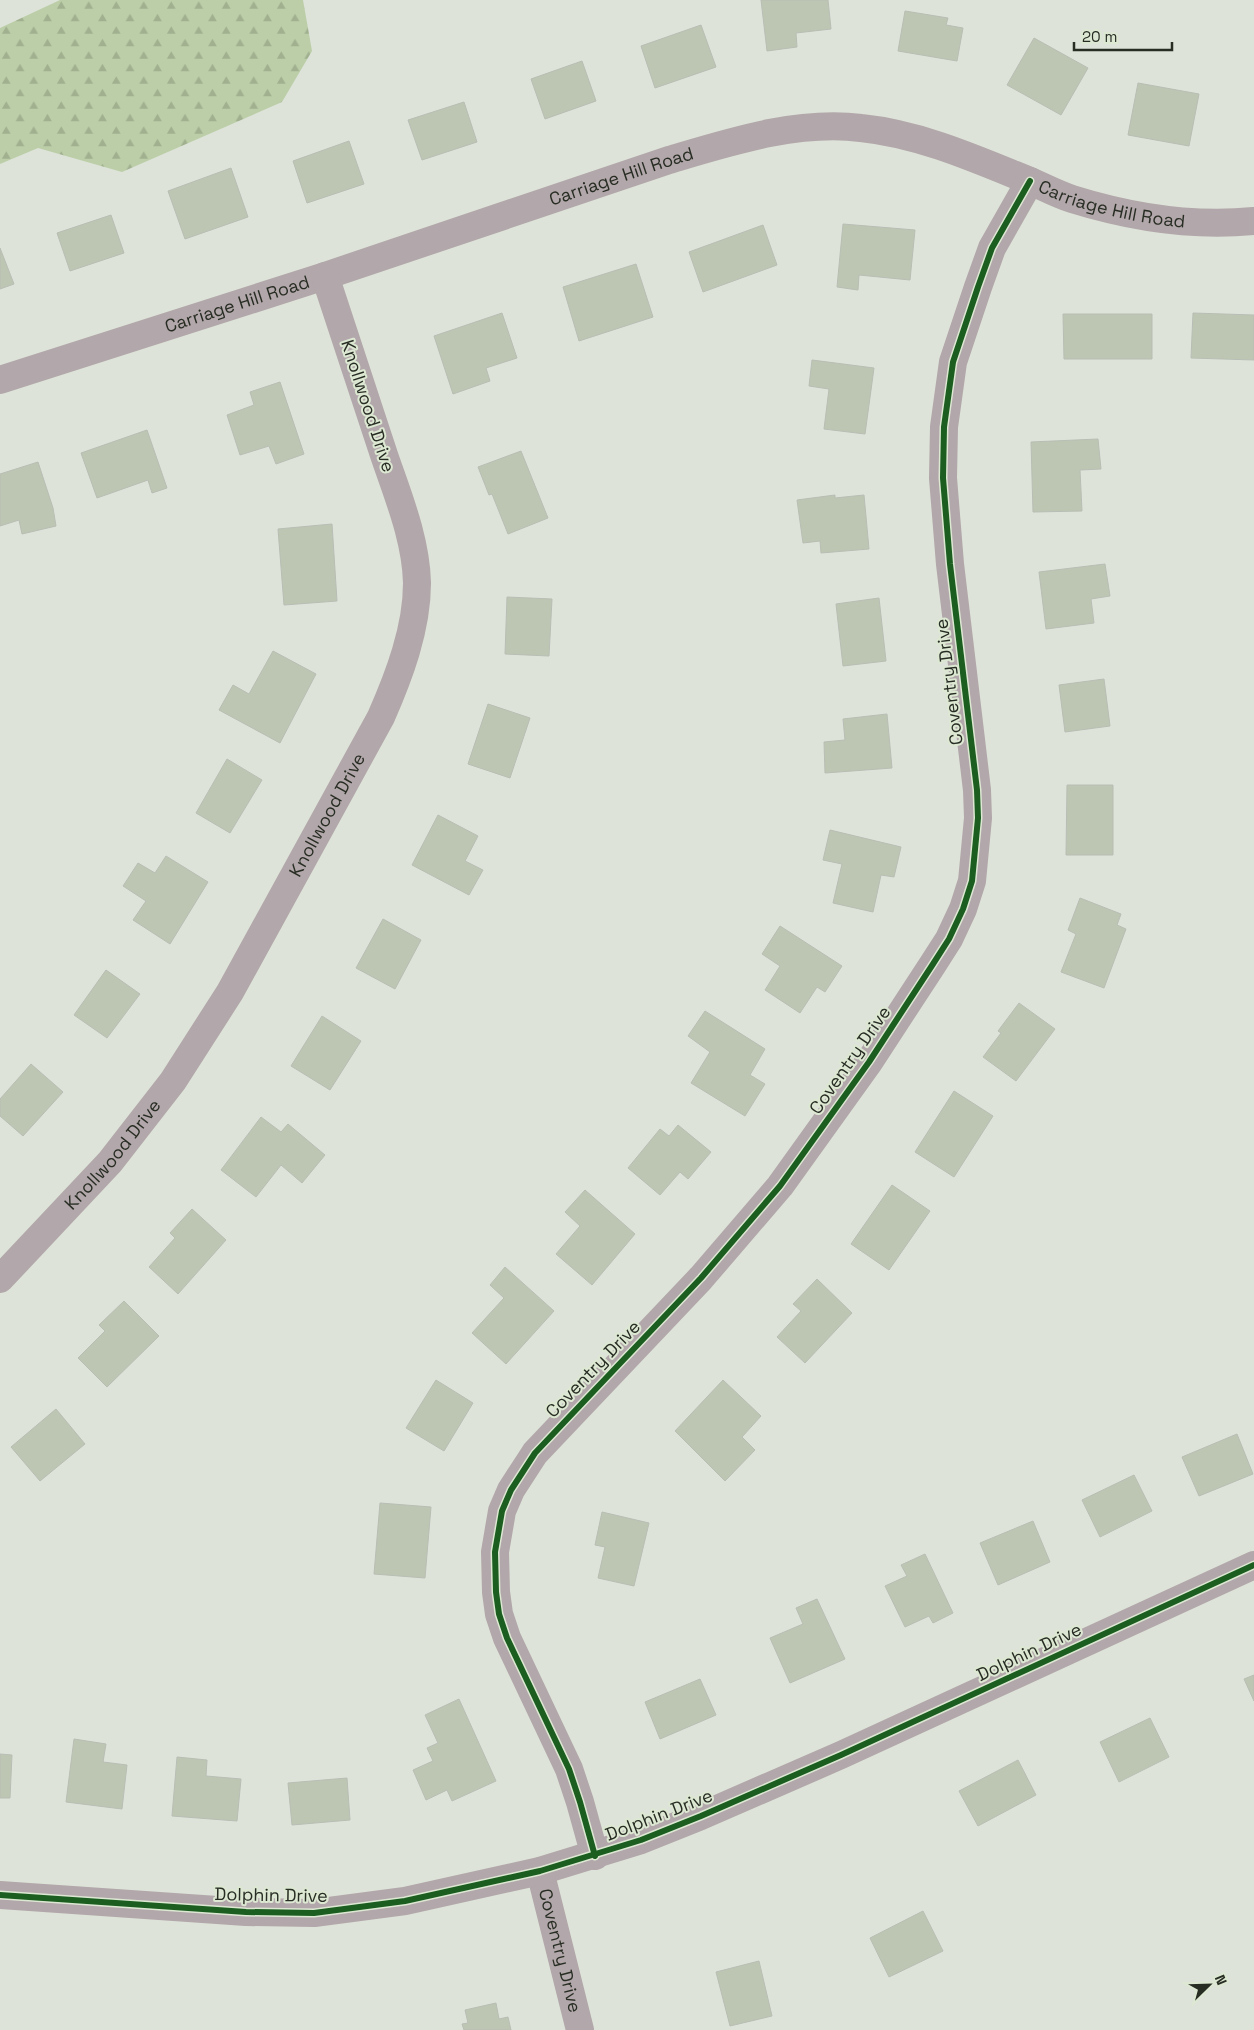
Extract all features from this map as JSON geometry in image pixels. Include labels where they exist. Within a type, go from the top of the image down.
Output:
[{"type":"street","name":"Carriage Hill Road","points":[[0,380],[325,276],[669,160],[726,144],[781,132],[825,127],[860,127],[899,134],[945,148],[1070,198],[1144,216],[1212,223],[1254,221]]},
{"type":"street","name":"Coventry Drive","points":[[594,1856],[569,1769],[508,1638],[500,1614],[496,1592],[495,1552],[502,1511],[510,1490],[535,1453],[701,1278],[780,1186],[868,1062],[934,964],[949,939],[963,909],[972,881],[978,818],[977,790],[950,564],[943,478],[944,427],[953,362],[978,287],[992,248],[1030,181]]},
{"type":"street","name":"Knollwood Drive","points":[[0,1279],[110,1162],[173,1081],[230,992],[381,717],[396,682],[408,645],[417,585],[415,558],[396,492],[325,276]]},
{"type":"street","name":"Dolphin Drive","points":[[0,1895],[246,1912],[314,1913],[405,1901],[540,1871],[594,1856],[701,1816],[833,1759],[1254,1565]]},
{"type":"street","name":"Coventry Drive","points":[[540,1871],[580,2030]]},
{"type":"green space","points":[[60,0],[303,0],[312,51],[282,102],[122,172],[38,148],[0,164],[0,28]]},
{"type":"building","points":[[761,0],[828,0],[831,29],[796,33],[797,47],[767,51]]},
{"type":"building","points":[[905,11],[948,18],[946,25],[963,28],[957,61],[898,51]]},
{"type":"building","points":[[701,25],[716,67],[655,88],[641,46]]},
{"type":"building","points":[[1034,38],[1088,68],[1061,115],[1007,85]]},
{"type":"building","points":[[582,61],[596,101],[545,119],[531,79]]},
{"type":"building","points":[[1138,83],[1199,94],[1189,146],[1128,135]]},
{"type":"building","points":[[464,102],[477,142],[422,160],[408,120]]},
{"type":"building","points":[[349,141],[364,184],[307,203],[293,161]]},
{"type":"building","points":[[231,168],[248,217],[185,239],[168,191]]},
{"type":"building","points":[[111,215],[124,253],[70,271],[57,233]]},
{"type":"building","points":[[843,224],[915,230],[910,280],[859,275],[858,290],[837,287]]},
{"type":"building","points":[[763,225],[777,265],[703,292],[689,252]]},
{"type":"building","points":[[0,248],[14,284],[0,289]]},
{"type":"building","points":[[636,264],[653,317],[579,341],[563,287]]},
{"type":"building","points":[[502,313],[517,358],[486,368],[490,381],[453,394],[434,336]]},
{"type":"building","points":[[1193,313],[1254,315],[1254,360],[1191,358]]},
{"type":"building","points":[[1063,314],[1152,314],[1152,359],[1064,359]]},
{"type":"building","points":[[812,360],[874,368],[865,434],[824,429],[829,389],[809,386]]},
{"type":"building","points":[[280,382],[304,454],[276,464],[269,446],[240,455],[227,415],[254,405],[250,392]]},
{"type":"building","points":[[147,430],[167,488],[152,493],[148,480],[97,498],[81,453]]},
{"type":"building","points":[[1098,439],[1101,469],[1080,470],[1082,511],[1033,512],[1031,442]]},
{"type":"building","points":[[521,451],[548,518],[508,534],[492,494],[489,495],[478,467]]},
{"type":"building","points":[[38,462],[53,508],[56,526],[22,534],[19,520],[0,526],[0,474]]},
{"type":"building","points":[[835,495],[835,498],[864,495],[869,549],[821,553],[820,541],[803,543],[797,500]]},
{"type":"building","points":[[332,524],[337,601],[284,605],[278,529]]},
{"type":"building","points":[[1105,564],[1110,596],[1091,599],[1094,623],[1046,629],[1039,572]]},
{"type":"building","points":[[507,597],[552,599],[549,656],[505,654]]},
{"type":"building","points":[[879,598],[886,661],[843,666],[836,604]]},
{"type":"building","points":[[273,651],[316,674],[280,743],[219,710],[233,685],[249,694]]},
{"type":"building","points":[[1104,679],[1110,726],[1065,732],[1059,685]]},
{"type":"building","points":[[488,704],[530,718],[510,778],[468,764]]},
{"type":"building","points":[[887,714],[892,768],[825,773],[824,742],[845,740],[843,719]]},
{"type":"building","points":[[227,759],[262,780],[230,833],[196,813]]},
{"type":"building","points":[[1067,785],[1113,785],[1113,855],[1066,855]]},
{"type":"building","points":[[438,815],[478,836],[465,861],[483,870],[469,895],[412,865]]},
{"type":"building","points":[[830,830],[901,847],[894,877],[881,875],[873,912],[833,903],[842,864],[823,860]]},
{"type":"building","points":[[166,856],[208,882],[170,944],[133,920],[146,901],[123,886],[138,863],[155,873]]},
{"type":"building","points":[[1080,898],[1121,914],[1117,925],[1126,929],[1104,988],[1061,972],[1076,934],[1068,930]]},
{"type":"building","points":[[383,919],[421,940],[395,989],[356,968]]},
{"type":"building","points":[[780,926],[842,966],[825,992],[817,987],[800,1013],[765,990],[780,966],[762,954]]},
{"type":"building","points":[[106,970],[140,994],[107,1038],[74,1015]]},
{"type":"building","points":[[1019,1003],[1055,1029],[1016,1081],[983,1057],[1001,1033],[998,1031]]},
{"type":"building","points":[[705,1011],[765,1049],[750,1075],[765,1084],[745,1116],[691,1083],[710,1052],[688,1036]]},
{"type":"building","points":[[322,1016],[361,1041],[330,1090],[291,1066]]},
{"type":"building","points":[[31,1064],[63,1092],[23,1136],[0,1116],[0,1099]]},
{"type":"building","points":[[954,1091],[993,1116],[954,1177],[915,1152]]},
{"type":"building","points":[[261,1117],[281,1132],[288,1124],[325,1155],[302,1183],[281,1165],[256,1197],[221,1170]]},
{"type":"building","points":[[678,1125],[711,1152],[688,1179],[680,1172],[660,1195],[628,1168],[660,1129],[669,1136]]},
{"type":"building","points":[[892,1185],[930,1211],[889,1270],[851,1244]]},
{"type":"building","points":[[585,1190],[635,1234],[592,1285],[556,1254],[580,1226],[565,1212]]},
{"type":"building","points":[[192,1209],[226,1240],[178,1294],[149,1267],[175,1238],[170,1233]]},
{"type":"building","points":[[505,1267],[554,1311],[506,1364],[472,1333],[504,1298],[490,1285]]},
{"type":"building","points":[[817,1279],[852,1313],[805,1363],[777,1337],[801,1311],[793,1304]]},
{"type":"building","points":[[124,1301],[159,1336],[107,1387],[78,1358],[105,1331],[99,1325]]},
{"type":"building","points":[[436,1380],[473,1403],[444,1451],[406,1428]]},
{"type":"building","points":[[723,1380],[761,1416],[742,1437],[755,1450],[725,1481],[675,1431]]},
{"type":"building","points":[[56,1409],[85,1444],[40,1481],[11,1447]]},
{"type":"building","points":[[1237,1434],[1253,1474],[1199,1496],[1182,1457]]},
{"type":"building","points":[[1134,1475],[1152,1511],[1100,1537],[1082,1500]]},
{"type":"building","points":[[380,1503],[431,1507],[425,1578],[374,1574]]},
{"type":"building","points":[[602,1512],[649,1523],[634,1586],[598,1578],[605,1547],[595,1545]]},
{"type":"building","points":[[1033,1521],[1050,1562],[998,1585],[980,1543]]},
{"type":"building","points":[[925,1554],[953,1613],[933,1623],[929,1616],[905,1627],[885,1586],[907,1576],[901,1565]]},
{"type":"building","points":[[817,1599],[845,1659],[790,1683],[770,1638],[803,1624],[796,1608]]},
{"type":"building","points":[[1254,1675],[1254,1701],[1244,1679]]},
{"type":"building","points":[[700,1679],[716,1715],[660,1739],[645,1702]]},
{"type":"building","points":[[459,1699],[496,1781],[452,1801],[447,1790],[426,1800],[413,1770],[433,1761],[427,1748],[438,1743],[425,1715]]},
{"type":"building","points":[[1150,1718],[1169,1757],[1119,1782],[1100,1742]]},
{"type":"building","points":[[74,1739],[106,1744],[103,1762],[127,1765],[122,1809],[66,1802]]},
{"type":"building","points":[[0,1754],[12,1755],[10,1798],[0,1798]]},
{"type":"building","points":[[177,1757],[207,1760],[206,1776],[241,1779],[237,1821],[172,1816]]},
{"type":"building","points":[[1018,1760],[1036,1795],[978,1826],[959,1791]]},
{"type":"building","points":[[347,1778],[350,1820],[292,1825],[288,1783]]},
{"type":"building","points":[[923,1911],[943,1951],[889,1977],[870,1938]]},
{"type":"building","points":[[759,1961],[772,2016],[730,2026],[716,1972]]},
{"type":"building","points":[[496,2003],[499,2019],[508,2017],[511,2030],[464,2030],[462,2024],[468,2023],[465,2010]]},
{"type":"cycle path","points":[[595,1856],[569,1769],[507,1638],[499,1614],[496,1592],[495,1552],[502,1511],[511,1490],[535,1453],[701,1278],[780,1186],[869,1062],[949,939],[963,909],[972,881],[978,818],[977,790],[950,564],[943,478],[944,427],[953,362],[978,287],[992,248],[1030,181]]},
{"type":"cycle path","points":[[0,1895],[246,1912],[314,1913],[405,1901],[540,1871],[641,1840],[701,1816],[841,1755],[1254,1565]]}]
